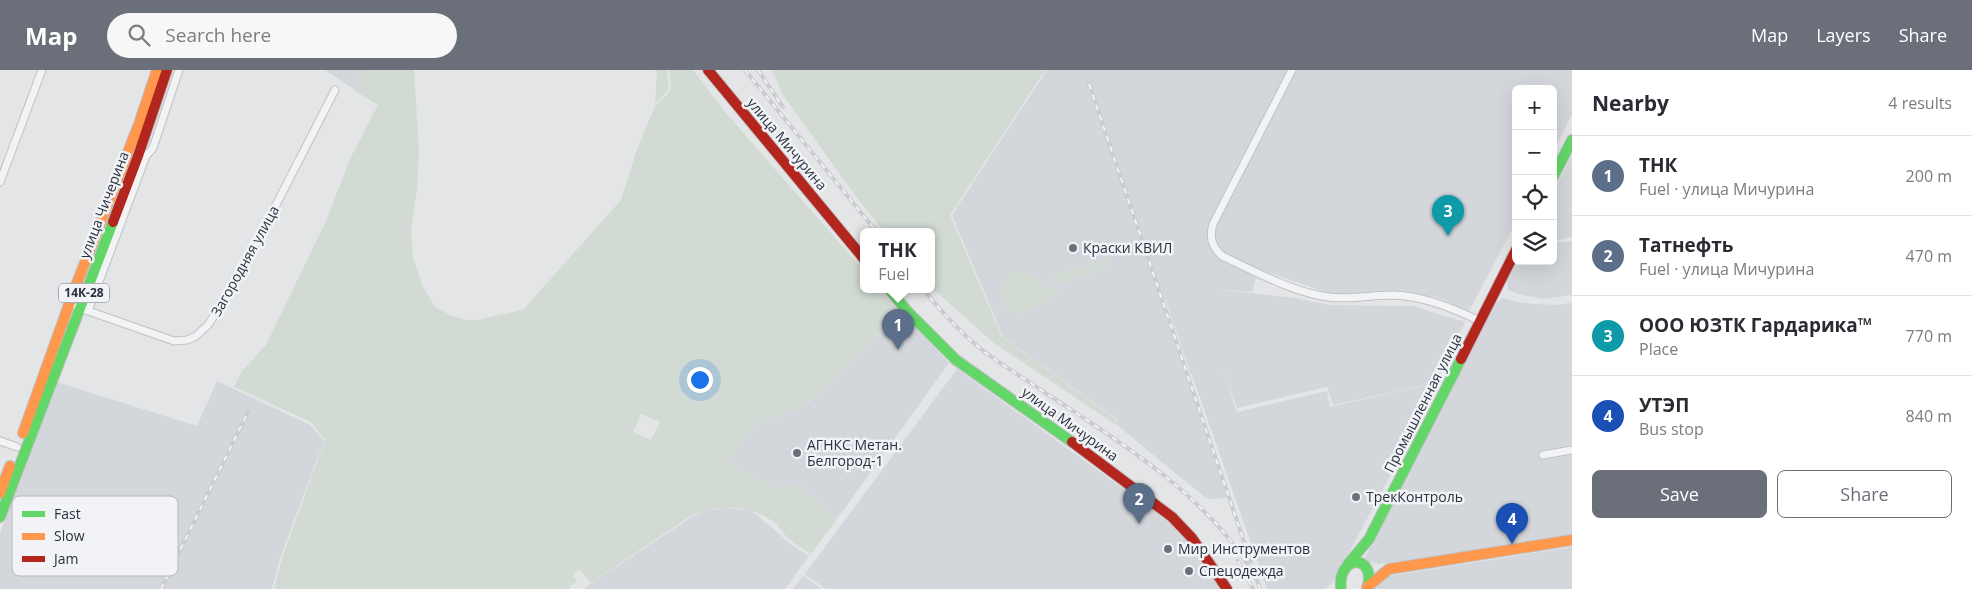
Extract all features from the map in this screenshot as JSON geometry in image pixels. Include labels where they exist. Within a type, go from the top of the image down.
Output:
[{"type":"main road","name":"улица Чичерина","points":[[79,307],[157,70]]},
{"type":"main road","name":"улица Чичерина","points":[[0,493],[21,448],[79,307],[138,156],[168,70]]},
{"type":"main road","name":"улица Мичурина","points":[[708,70],[860,254]]},
{"type":"main road","points":[[1554,175],[1572,140]]},
{"type":"main road","name":"Промышленная улица","points":[[1332,589],[1340,584],[1345,567],[1364,546],[1512,258]]},
{"type":"main road","name":"улица Мичурина","points":[[892,293],[956,360],[1111,470],[1172,517],[1192,538],[1227,589]]},
{"type":"main road","name":"улица Чичерина","points":[[0,517],[21,448]]},
{"type":"main road","points":[[1348,564],[1359,562],[1366,566],[1388,569],[1572,540]]},
{"type":"main road","points":[[1364,546],[1366,566],[1370,574],[1367,588]]},
{"type":"main road","points":[[1367,588],[1388,569]]},
{"type":"street","points":[[0,182],[42,70]]},
{"type":"street","points":[[79,307],[146,156],[153,148],[179,70]]},
{"type":"street","points":[[1292,70],[1213,224],[1211,241],[1215,249],[1222,256],[1276,281],[1325,297],[1341,299],[1392,295],[1416,298],[1440,304],[1480,321]]},
{"type":"street","name":"Загородняя улица","points":[[79,307],[174,341],[187,340],[196,336],[208,325],[239,276],[335,90]]},
{"type":"street","points":[[0,441],[21,448]]},
{"type":"street","points":[[1543,455],[1572,450]]},
{"type":"shaded area","points":[[325,70],[364,70],[355,90]]},
{"type":"shaded area","points":[[363,70],[414,70],[419,149],[417,190],[411,229],[413,257],[422,285],[435,307],[452,316],[472,321],[523,310],[621,200],[636,152],[655,106],[671,90],[669,70],[693,70],[726,113],[860,266],[860,293],[883,293],[901,313],[805,405],[757,424],[725,463],[774,487],[785,488],[795,483],[837,519],[811,554],[786,536],[776,523],[764,516],[743,509],[721,508],[689,517],[591,583],[579,569],[573,575],[577,582],[570,586],[571,589],[274,589],[282,558],[325,440],[311,422],[234,387],[242,371],[266,345],[326,221],[351,157],[378,105],[355,91]],"holes":[[[641,414],[660,422],[651,440],[633,432]]]},
{"type":"shaded area","points":[[654,70],[667,70],[669,89],[655,103],[657,73]]},
{"type":"shaded area","points":[[772,70],[1045,70],[950,215],[1002,337],[1116,419],[1116,425],[994,343],[935,291],[935,228],[882,228],[857,198],[783,95]]},
{"type":"shaded area","points":[[1047,70],[1572,70],[1572,115],[1557,143],[1557,85],[1512,85],[1512,230],[1469,311],[1439,298],[1404,291],[1340,295],[1325,292],[1258,269],[1252,292],[1214,289],[1295,298],[1329,305],[1412,306],[1465,322],[1435,383],[1333,405],[1327,387],[1237,408],[1222,366],[1237,412],[1327,391],[1330,407],[1440,382],[1335,579],[1324,589],[1267,589],[1193,374],[1191,375],[1165,299],[1160,300],[1227,498],[1207,499],[1117,425],[1117,419],[1003,337],[952,215]]},
{"type":"shaded area","points":[[1572,155],[1572,237],[1557,240],[1557,220],[1557,185]]},
{"type":"shaded area","points":[[1572,241],[1572,295],[1543,299],[1508,290],[1507,281],[1515,265],[1557,265],[1557,243]]},
{"type":"shaded area","points":[[1111,257],[1108,263],[1101,269],[1063,283],[1053,282],[1046,278]]},
{"type":"shaded area","points":[[1020,271],[1033,275],[1048,288],[1060,291],[1039,306],[1026,312],[1017,313],[1009,310],[1001,297],[1001,290],[1004,282],[1010,276]]},
{"type":"shaded area","points":[[1503,298],[1534,304],[1557,305],[1572,303],[1572,536],[1379,564],[1363,561],[1495,304]]},
{"type":"shaded area","points":[[901,313],[949,363],[837,519],[796,483],[789,488],[774,487],[724,463],[757,424],[806,405]]},
{"type":"shaded area","points":[[957,369],[1179,529],[1196,548],[1222,589],[826,589],[805,574]]},
{"type":"shaded area","points":[[217,381],[310,425],[324,441],[280,558],[272,589],[0,589],[0,534],[12,501],[12,576],[178,576],[178,496],[14,496],[56,382],[197,426]]},
{"type":"shaded area","points":[[725,508],[752,511],[792,545],[809,556],[785,589],[583,589],[690,518],[705,511]]},
{"type":"shaded area","points":[[1572,547],[1572,589],[1359,589],[1390,576]]},
{"type":"shaded area","points":[[803,576],[822,589],[793,589]]},
{"type":"railway","points":[[745,70],[874,228]]},
{"type":"railway","points":[[758,70],[783,107]]},
{"type":"railway","points":[[1089,84],[1260,589]]},
{"type":"railway","points":[[926,293],[955,325],[984,352],[1099,428],[1155,468],[1206,513],[1247,564]]},
{"type":"railway","points":[[178,554],[248,412]]},
{"type":"railway","points":[[1238,561],[1253,589]]},
{"type":"railway","points":[[161,589],[167,576]]},
{"type":"traffic: fast","points":[[1554,175],[1572,140]]},
{"type":"traffic: fast","points":[[0,517],[113,222]]},
{"type":"traffic: fast","points":[[892,293],[907,311],[956,360],[1072,442]]},
{"type":"traffic: fast","points":[[1348,564],[1369,539],[1461,359]]},
{"type":"traffic: fast","points":[[1341,589],[1341,578],[1345,570],[1350,564],[1356,562],[1361,563],[1366,568],[1369,575],[1368,586]]},
{"type":"traffic: slow","points":[[23,433],[75,288],[139,124],[157,70]]},
{"type":"traffic: slow","points":[[0,493],[10,466]]},
{"type":"traffic: slow","points":[[1367,587],[1389,569],[1572,540]]},
{"type":"traffic: jam","points":[[113,222],[167,70]]},
{"type":"traffic: jam","points":[[708,70],[860,254]]},
{"type":"traffic: jam","points":[[1461,359],[1512,258]]},
{"type":"traffic: jam","points":[[1072,442],[1172,517],[1192,538],[1227,589]]},
{"type":"place","name":"ООО ЮЗТК Гардарика™","points":[[1448,236]]},
{"type":"place","name":"Краски КВИЛ","points":[[1073,248]]},
{"type":"place","name":"ТНК","points":[[898,350]]},
{"type":"place","name":"АГНКС Метан. Белгород-1","points":[[797,453]]},
{"type":"place","name":"ТрекКонтроль","points":[[1356,497]]},
{"type":"place","name":"Татнефть","points":[[1139,524]]},
{"type":"place","name":"УТЭП","points":[[1512,544]]},
{"type":"place","name":"Мир Инструментов","points":[[1168,549]]},
{"type":"place","name":"Спецодежда","points":[[1189,571]]}]
